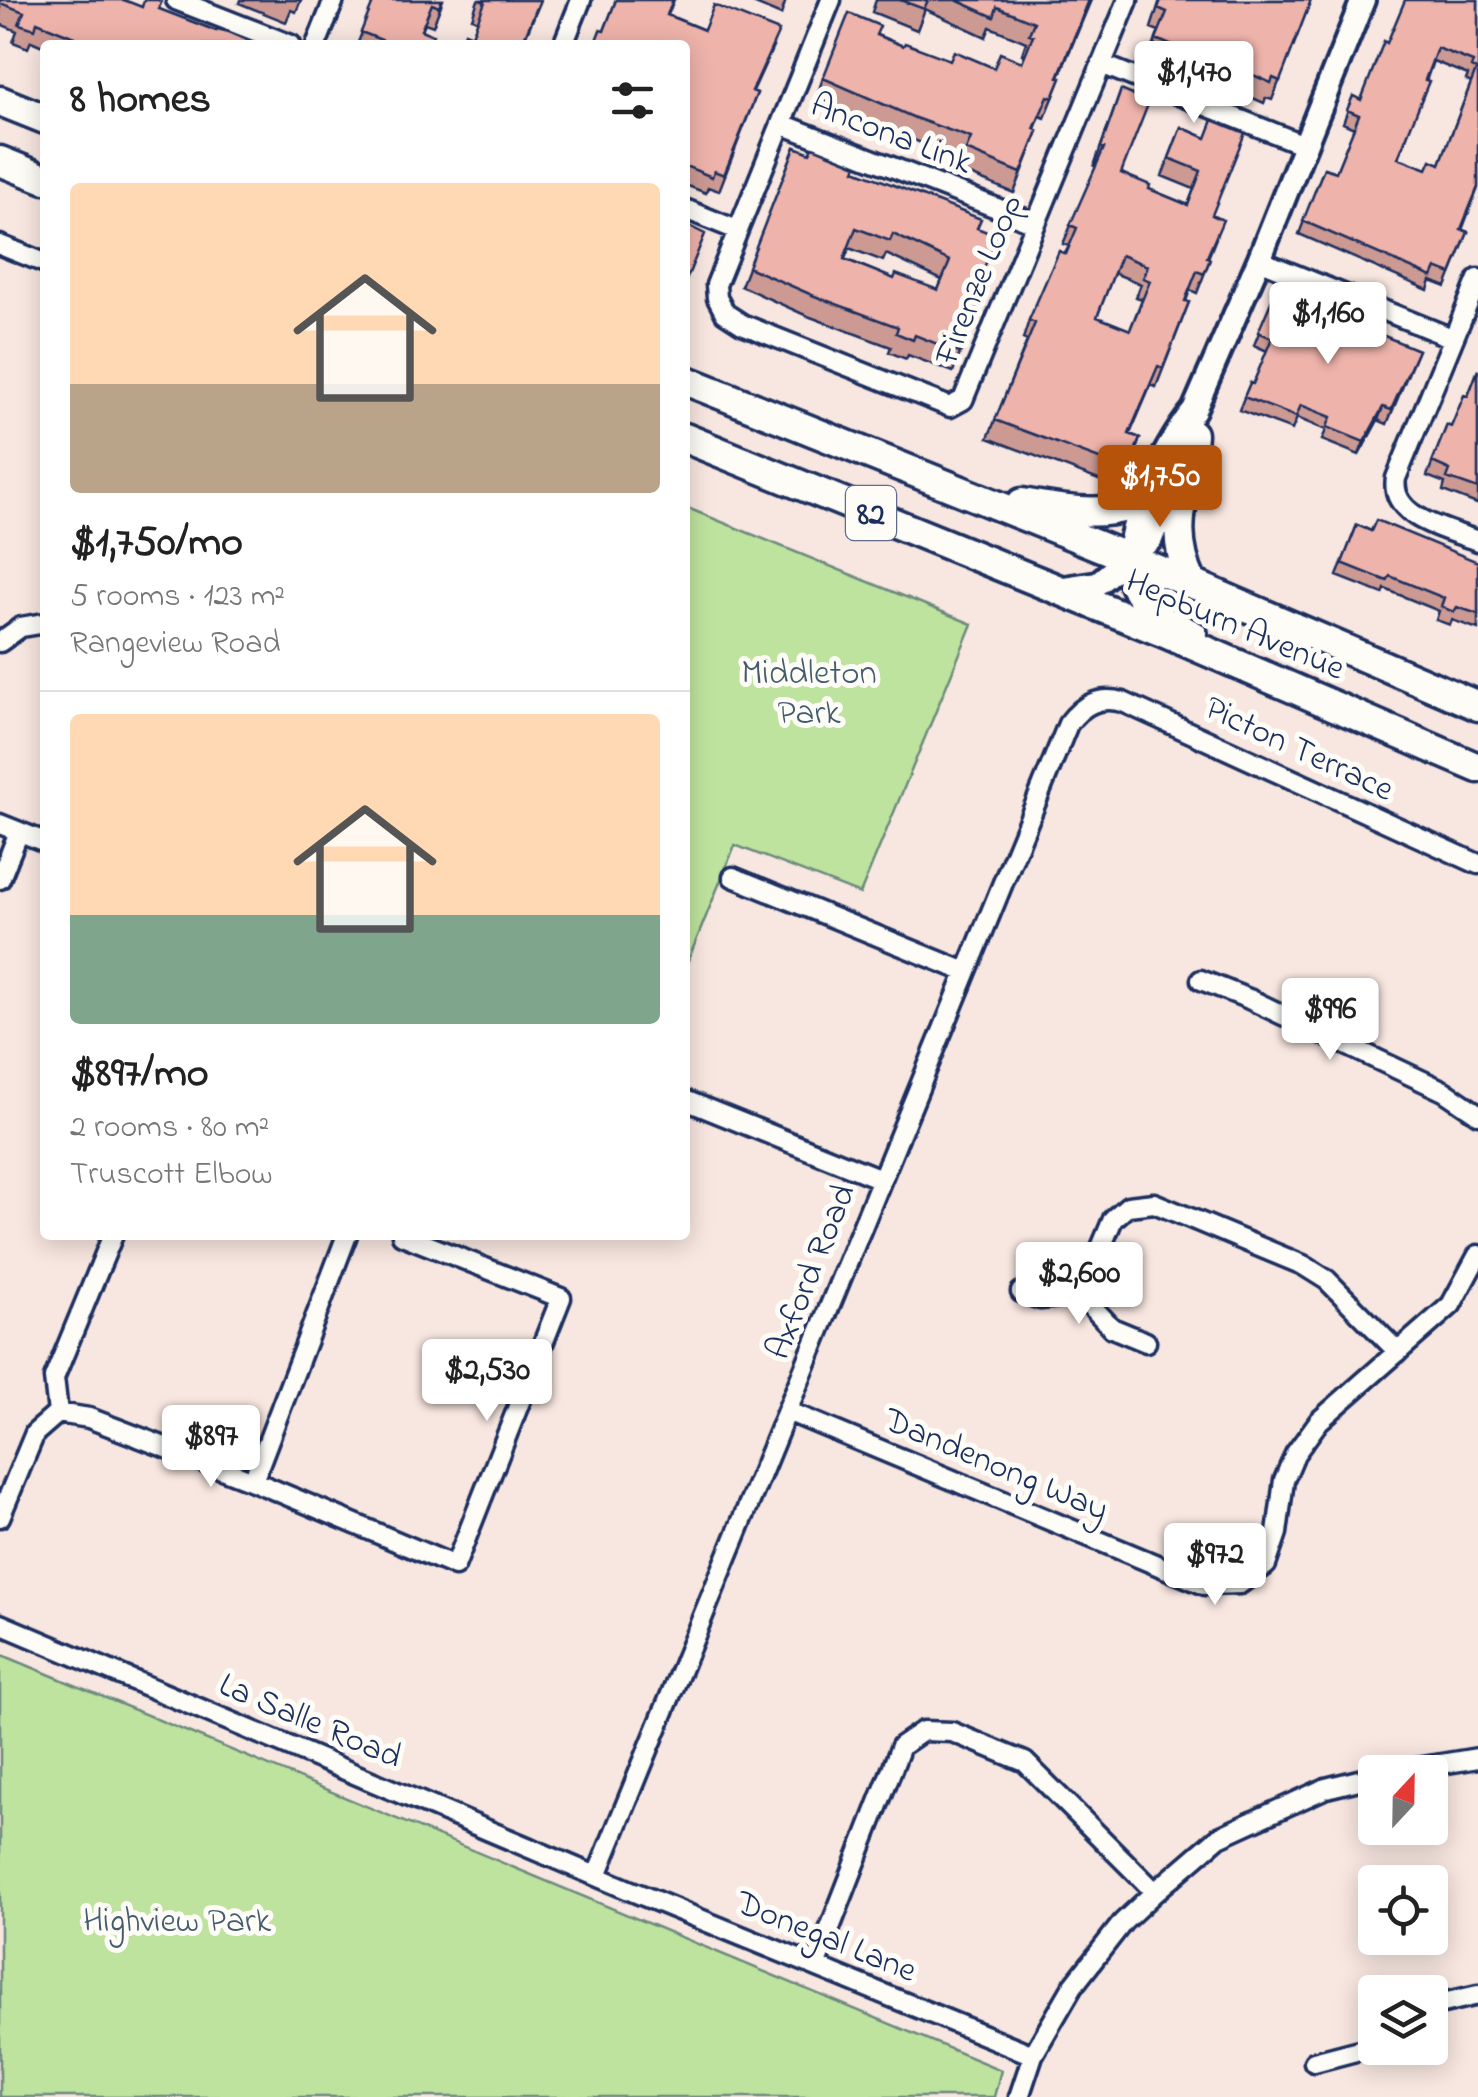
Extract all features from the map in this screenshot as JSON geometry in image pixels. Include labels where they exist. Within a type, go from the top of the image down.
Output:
[{"type":"main road","points":[[0,101],[40,117]]},
{"type":"main road","points":[[0,161],[40,177]]},
{"type":"main road","name":"Hepburn Avenue","points":[[690,382],[1131,558],[1478,706]]},
{"type":"main road","points":[[1192,584],[1179,550],[1178,528],[1190,465],[1193,422]]},
{"type":"main road","name":"Hepburn Avenue","points":[[690,440],[1056,588],[1478,768]]},
{"type":"main road","points":[[929,480],[1076,512],[1129,507],[1146,493]]},
{"type":"street","points":[[176,0],[278,40]]},
{"type":"street","points":[[318,40],[334,0]]},
{"type":"street","points":[[565,40],[581,0]]},
{"type":"street","points":[[690,210],[737,230],[831,0]]},
{"type":"street","name":"Firenze Loop","points":[[737,230],[716,285],[717,298],[726,313],[742,324],[950,407],[963,400],[1128,0]]},
{"type":"street","points":[[1056,588],[1098,583],[1151,539],[1193,422],[1363,0]]},
{"type":"street","points":[[1102,64],[1304,145]]},
{"type":"street","name":"Ancona Link","points":[[782,124],[1034,223]]},
{"type":"street","points":[[0,245],[40,261]]},
{"type":"street","points":[[1259,260],[1452,338]]},
{"type":"street","points":[[1478,279],[1394,490],[1409,511],[1478,542]]},
{"type":"street","points":[[1193,422],[1178,429],[1131,532],[1133,588],[1158,614],[1334,704]]},
{"type":"street","points":[[0,642],[20,627],[40,623]]},
{"type":"street","name":"Picton Terrace","points":[[1093,701],[1109,698],[1134,706],[1478,864]]},
{"type":"street","name":"Axford Road","points":[[598,1875],[1068,724],[1093,701]]},
{"type":"street","points":[[0,824],[40,840]]},
{"type":"street","points":[[0,879],[20,832]]},
{"type":"street","points":[[733,878],[966,972]]},
{"type":"street","points":[[1201,980],[1444,1091],[1478,1114]]},
{"type":"street","points":[[690,1102],[881,1179]]},
{"type":"street","points":[[1082,1294],[1113,1219],[1128,1206],[1154,1203],[1303,1265],[1327,1280],[1398,1352]]},
{"type":"street","points":[[58,1413],[54,1378],[111,1240]]},
{"type":"street","points":[[254,1481],[345,1240]]},
{"type":"street","points":[[58,1413],[89,1418],[254,1481],[455,1566],[561,1298],[415,1240]]},
{"type":"street","name":"Dandenong Way","points":[[787,1411],[1205,1584],[1240,1584],[1266,1565],[1277,1533],[1284,1480],[1295,1454],[1319,1421],[1452,1305],[1478,1256]]},
{"type":"street","points":[[1021,1292],[1040,1299],[1082,1294]]},
{"type":"street","points":[[1082,1294],[1112,1328],[1146,1342]]},
{"type":"street","points":[[0,1517],[36,1433],[58,1413]]},
{"type":"street","name":"La Salle Road","points":[[0,1624],[598,1875]]},
{"type":"street","points":[[816,1964],[901,1746],[923,1731],[952,1732],[1025,1762],[1156,1892]]},
{"type":"street","points":[[1448,1763],[1478,1758]]},
{"type":"street","points":[[1019,2097],[1033,2054],[1073,1986],[1123,1922],[1218,1837],[1326,1788],[1358,1780]]},
{"type":"street","name":"Donegal Lane","points":[[598,1875],[1033,2054]]},
{"type":"street","points":[[1448,2002],[1478,1995]]},
{"type":"street","points":[[1314,2062],[1358,2050]]},
{"type":"green space","name":"Middleton Park","points":[[690,509],[972,624],[860,894],[735,845],[690,956]]},
{"type":"green space","name":"Highview Park","points":[[0,1654],[1001,2070],[994,2097],[0,2097]]},
{"type":"building","points":[[124,0],[142,7],[144,0],[158,0],[159,9],[247,40],[82,40],[37,22],[35,29],[19,24],[24,12],[0,3]]},
{"type":"building","points":[[374,0],[442,0],[439,7],[432,4],[421,30],[433,35],[431,40],[381,40],[361,32]]},
{"type":"building","points":[[480,0],[540,0],[523,40],[462,40],[465,32],[472,35],[485,2]]},
{"type":"building","points":[[616,0],[673,0],[667,15],[704,30],[714,5],[779,31],[752,91],[757,93],[724,175],[714,171],[712,177],[690,168],[690,40],[596,40],[600,30],[604,31]]},
{"type":"building","points":[[900,0],[928,0],[924,9]]},
{"type":"building","points":[[956,0],[1089,0],[1053,98],[1048,96],[1034,129],[1038,131],[1021,173],[966,150],[971,138],[823,78],[849,13],[880,26],[876,35],[950,60],[954,51],[994,68],[1000,53],[1022,62],[1034,22],[997,7],[994,17]]},
{"type":"building","points":[[1161,0],[1311,0],[1280,81],[1273,78],[1271,83],[1206,54],[1204,59],[1156,39],[1167,12],[1158,8]]},
{"type":"building","points":[[1405,0],[1478,0],[1478,187],[1461,229],[1468,232],[1451,274],[1436,268],[1432,277],[1303,221],[1324,168],[1336,172],[1359,115],[1347,110],[1353,96],[1361,100],[1384,41],[1387,43]],"holes":[[[1437,48],[1473,62],[1471,67],[1476,70],[1440,164],[1431,160],[1427,169],[1398,158],[1429,81],[1425,80]]]},
{"type":"building","points":[[1121,90],[1149,102],[1121,173],[1188,205],[1201,171],[1169,158],[1181,127],[1206,138],[1213,120],[1245,133],[1212,215],[1223,220],[1207,257],[1210,259],[1204,274],[1197,271],[1163,368],[1158,366],[1129,434],[1140,438],[1132,460],[1118,458],[1116,463],[995,420],[1035,323],[1029,320],[1059,251],[1066,254],[1077,228],[1070,225],[1104,148],[1101,147]],"holes":[[[1121,255],[1148,266],[1143,278],[1150,281],[1130,330],[1097,317]]]},
{"type":"building","points":[[795,147],[810,153],[813,147],[857,165],[855,170],[981,219],[977,228],[997,236],[981,275],[989,278],[960,353],[915,335],[913,340],[896,333],[898,327],[748,267]],"holes":[[[856,228],[890,241],[893,234],[950,261],[938,290],[896,274],[894,279],[844,259]]]},
{"type":"building","points":[[690,226],[705,234],[690,271]]},
{"type":"building","points":[[1274,295],[1289,301],[1291,297],[1418,350],[1391,410],[1383,407],[1364,442],[1327,427],[1331,417],[1301,405],[1296,417],[1244,397],[1272,338],[1258,332]]},
{"type":"building","points":[[1478,370],[1478,489],[1447,478],[1450,470],[1432,462],[1447,425],[1451,427]]},
{"type":"building","points":[[1376,520],[1478,562],[1478,614],[1457,607],[1454,612],[1441,607],[1444,598],[1390,576],[1387,581],[1342,563],[1357,525],[1371,531]]}]
